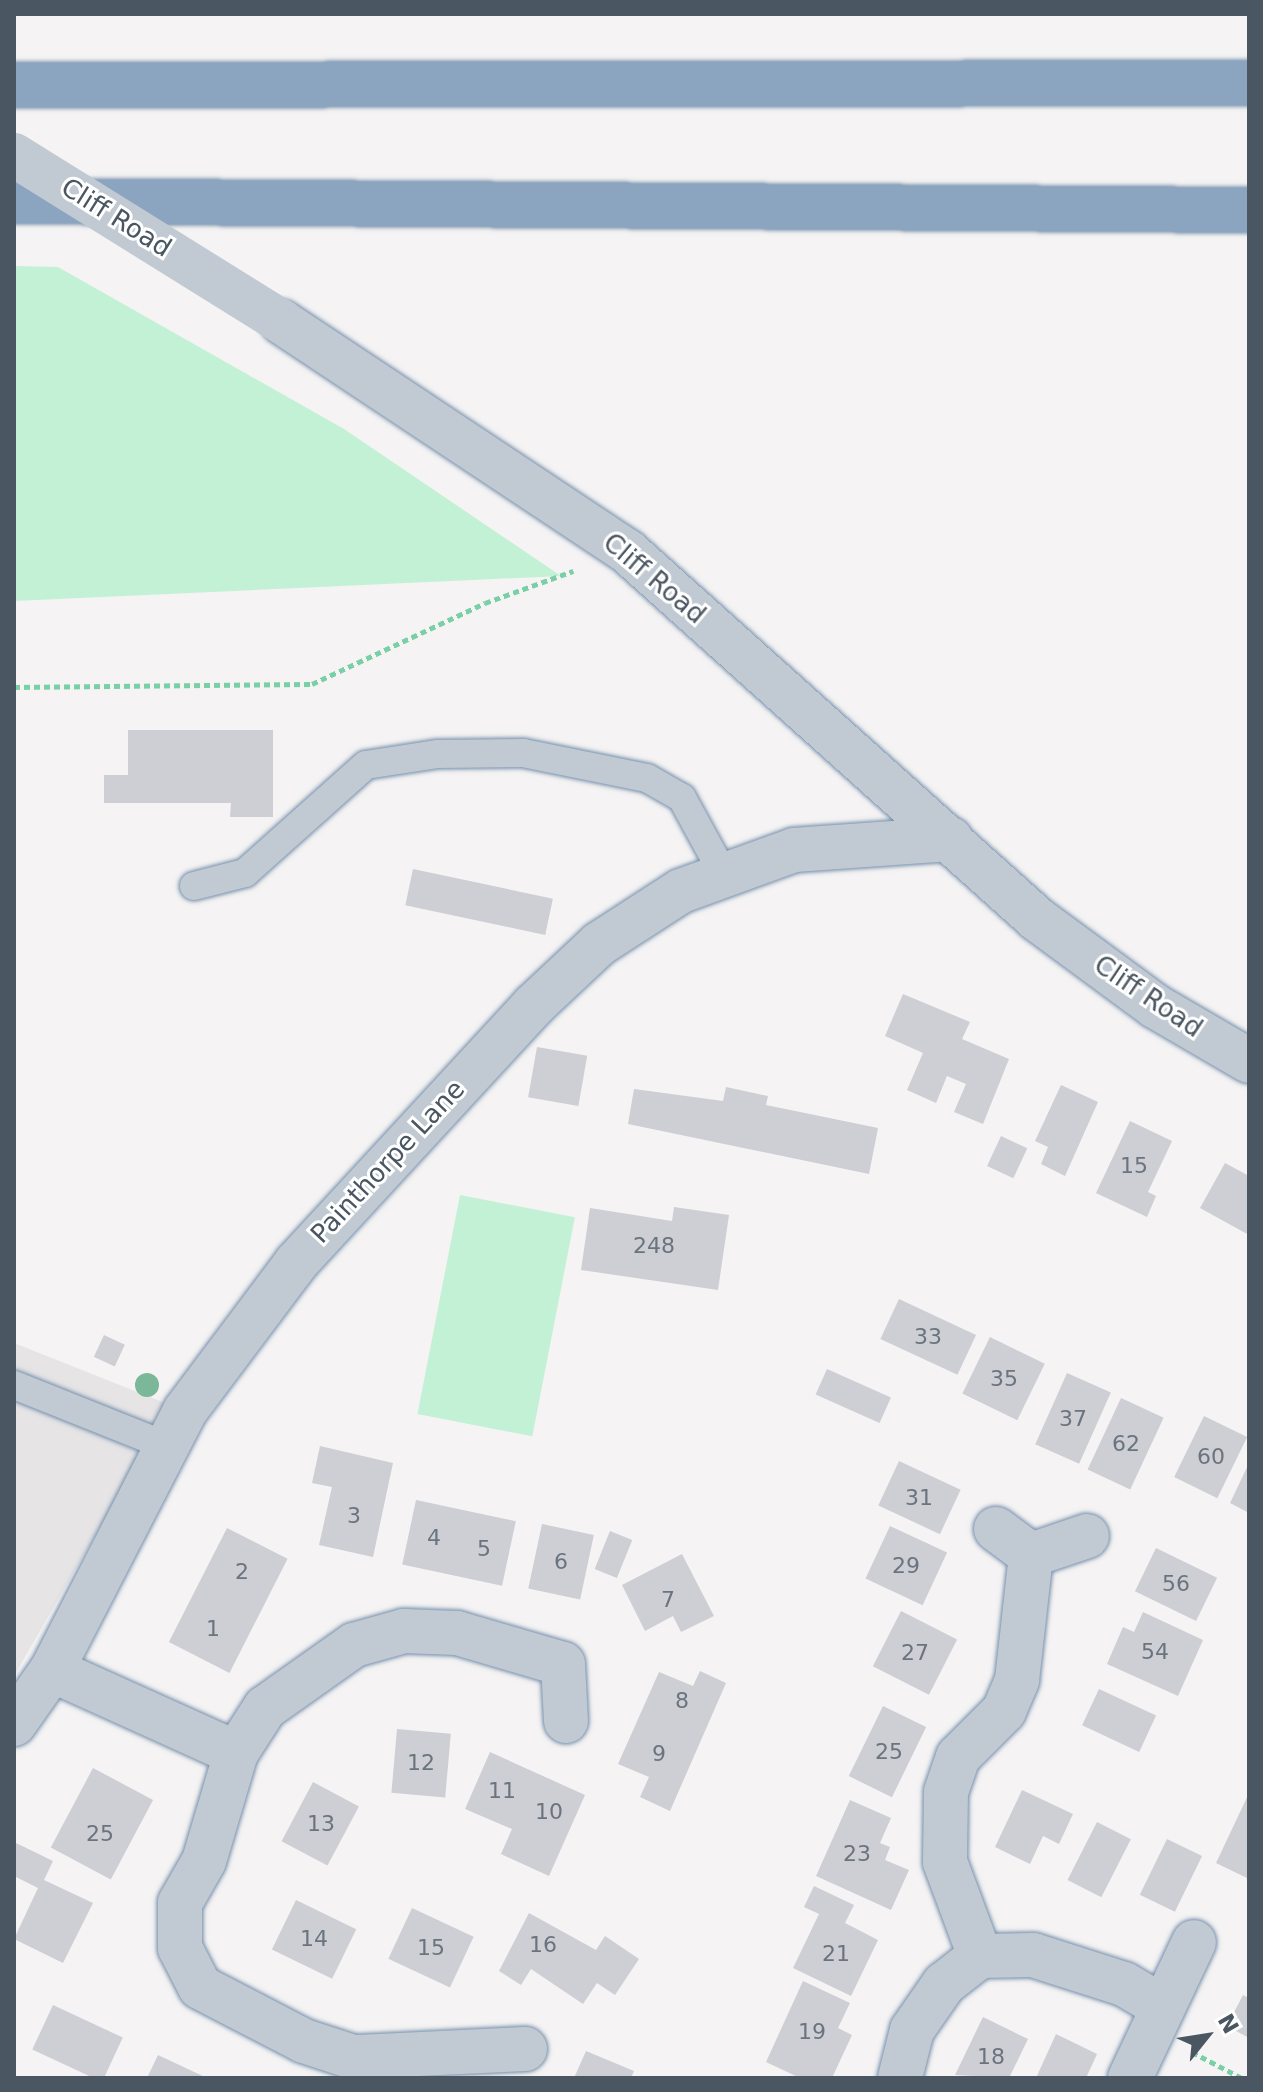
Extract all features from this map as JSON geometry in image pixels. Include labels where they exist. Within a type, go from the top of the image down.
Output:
[{"type":"highway","points":[[14,85],[1249,83]]},
{"type":"highway","points":[[14,201],[1249,210]]},
{"type":"street","name":"Cliff Road","points":[[14,155],[282,322],[627,551],[1037,919],[1143,998],[1249,1061]]},
{"type":"street","name":"Painthorpe Lane","points":[[14,1724],[52,1670],[164,1445],[296,1263],[533,1006],[599,944],[681,891],[794,850],[951,839]]},
{"type":"street","points":[[996,1529],[1031,1555]]},
{"type":"street","points":[[1031,1555],[1087,1536]]},
{"type":"street","points":[[980,1956],[945,1862],[946,1792],[958,1757],[1004,1711],[1017,1680],[1031,1555]]},
{"type":"street","points":[[525,2049],[435,2064],[353,2057],[304,2041],[200,1987],[180,1948],[180,1903],[204,1861],[236,1753],[265,1708],[304,1674],[354,1645],[404,1631],[457,1633],[563,1664],[566,1721]]},
{"type":"street","points":[[52,1670],[236,1753]]},
{"type":"street","points":[[1130,2078],[1194,1942]]},
{"type":"street","points":[[900,2078],[912,2030],[944,1984],[980,1956],[1045,1959],[1124,1984],[1158,2019]]},
{"type":"lane","points":[[194,886],[245,873],[366,765],[438,754],[523,753],[647,778],[682,798],[724,875]]},
{"type":"lane","points":[[14,1385],[164,1445]]},
{"type":"path","points":[[14,687],[312,684],[485,603],[627,551]]},
{"type":"path","points":[[1158,2019],[1242,2078]]},
{"type":"shaded area","points":[[14,1343],[170,1405],[14,1676]]},
{"type":"green space","points":[[14,266],[58,267],[344,429],[561,576],[14,601]]},
{"type":"green space","points":[[460,1195],[575,1217],[532,1436],[417,1414]]},
{"type":"building","points":[[128,730],[273,730],[273,817],[230,817],[231,803],[104,803],[104,775],[128,775]]},
{"type":"building","points":[[413,869],[553,899],[545,935],[405,905]]},
{"type":"building","points":[[903,994],[970,1022],[962,1039],[1009,1059],[983,1124],[954,1112],[966,1084],[947,1076],[936,1103],[907,1090],[923,1053],[885,1036]]},
{"type":"building","points":[[537,1047],[587,1056],[578,1106],[528,1097]]},
{"type":"building","points":[[1061,1085],[1098,1102],[1065,1176],[1041,1164],[1048,1147],[1035,1141]]},
{"type":"building","points":[[726,1087],[768,1096],[766,1105],[878,1128],[869,1174],[628,1124],[634,1089],[723,1101]]},
{"type":"building","points":[[1130,1121],[1172,1141],[1148,1192],[1156,1196],[1147,1217],[1096,1193]]},
{"type":"building","points":[[1001,1136],[1027,1148],[1013,1178],[987,1166]]},
{"type":"building","points":[[1225,1163],[1249,1176],[1249,1235],[1200,1208]]},
{"type":"building","points":[[674,1207],[729,1215],[718,1290],[581,1270],[590,1208],[672,1221]]},
{"type":"building","points":[[899,1299],[976,1335],[957,1375],[880,1339]]},
{"type":"building","points":[[104,1335],[125,1345],[115,1366],[94,1357]]},
{"type":"building","points":[[990,1337],[1045,1364],[1017,1420],[962,1394]]},
{"type":"building","points":[[827,1369],[891,1397],[880,1423],[816,1395]]},
{"type":"building","points":[[1067,1373],[1111,1393],[1079,1464],[1035,1444]]},
{"type":"building","points":[[1121,1398],[1164,1418],[1130,1489],[1088,1470]]},
{"type":"building","points":[[1204,1416],[1247,1437],[1217,1498],[1174,1477]]},
{"type":"building","points":[[320,1446],[393,1463],[373,1557],[319,1545],[332,1487],[312,1483]]},
{"type":"building","points":[[899,1461],[961,1490],[940,1534],[878,1505]]},
{"type":"building","points":[[1249,1463],[1249,1513],[1230,1503]]},
{"type":"building","points":[[416,1500],[516,1521],[502,1586],[402,1565]]},
{"type":"building","points":[[542,1524],[594,1535],[580,1600],[528,1589]]},
{"type":"building","points":[[890,1526],[947,1553],[923,1605],[865,1579]]},
{"type":"building","points":[[227,1528],[288,1559],[229,1673],[169,1642]]},
{"type":"building","points":[[610,1531],[632,1540],[617,1578],[595,1569]]},
{"type":"building","points":[[1156,1548],[1217,1578],[1196,1621],[1135,1591]]},
{"type":"building","points":[[682,1554],[714,1616],[681,1632],[673,1616],[645,1631],[622,1585]]},
{"type":"building","points":[[901,1611],[957,1640],[929,1695],[873,1666]]},
{"type":"building","points":[[1143,1612],[1203,1640],[1178,1696],[1107,1664],[1123,1627],[1134,1632]]},
{"type":"building","points":[[700,1671],[726,1683],[670,1811],[640,1797],[649,1777],[618,1764],[659,1672],[693,1686]]},
{"type":"building","points":[[1099,1689],[1156,1716],[1139,1752],[1082,1725]]},
{"type":"building","points":[[883,1706],[926,1727],[892,1797],[849,1776]]},
{"type":"building","points":[[397,1729],[451,1734],[445,1797],[391,1793]]},
{"type":"building","points":[[490,1752],[585,1795],[549,1876],[501,1854],[512,1829],[465,1809]]},
{"type":"building","points":[[93,1768],[153,1800],[111,1879],[51,1847]]},
{"type":"building","points":[[313,1782],[359,1806],[327,1866],[282,1841]]},
{"type":"building","points":[[1022,1790],[1073,1814],[1059,1844],[1043,1836],[1030,1864],[995,1847]]},
{"type":"building","points":[[1249,1793],[1249,1879],[1216,1863]]},
{"type":"building","points":[[850,1800],[891,1818],[880,1843],[890,1847],[885,1860],[909,1870],[891,1910],[816,1876]]},
{"type":"building","points":[[1097,1822],[1131,1839],[1101,1897],[1067,1880]]},
{"type":"building","points":[[1167,1839],[1202,1856],[1175,1912],[1140,1895]]},
{"type":"building","points":[[14,1842],[53,1861],[44,1880],[93,1903],[63,1963],[14,1939],[38,1888],[14,1876]]},
{"type":"building","points":[[814,1886],[854,1905],[845,1923],[878,1940],[851,1996],[793,1968],[819,1914],[804,1907]]},
{"type":"building","points":[[296,1900],[356,1929],[332,1979],[272,1949]]},
{"type":"building","points":[[412,1908],[474,1937],[450,1987],[388,1959]]},
{"type":"building","points":[[529,1913],[596,1950],[605,1936],[639,1959],[615,1995],[597,1983],[583,2004],[531,1969],[521,1985],[499,1971]]},
{"type":"building","points":[[803,1981],[850,2003],[838,2028],[852,2035],[832,2078],[800,2078],[766,2062]]},
{"type":"building","points":[[1243,1995],[1249,1998],[1249,2038],[1227,2026]]},
{"type":"building","points":[[53,2005],[123,2038],[104,2078],[94,2078],[32,2049]]},
{"type":"building","points":[[983,2017],[1028,2039],[1009,2078],[955,2075]]},
{"type":"building","points":[[1056,2034],[1097,2054],[1086,2078],[1036,2078]]},
{"type":"building","points":[[586,2051],[634,2071],[631,2078],[574,2078]]},
{"type":"building","points":[[158,2055],[207,2078],[147,2078]]}]
